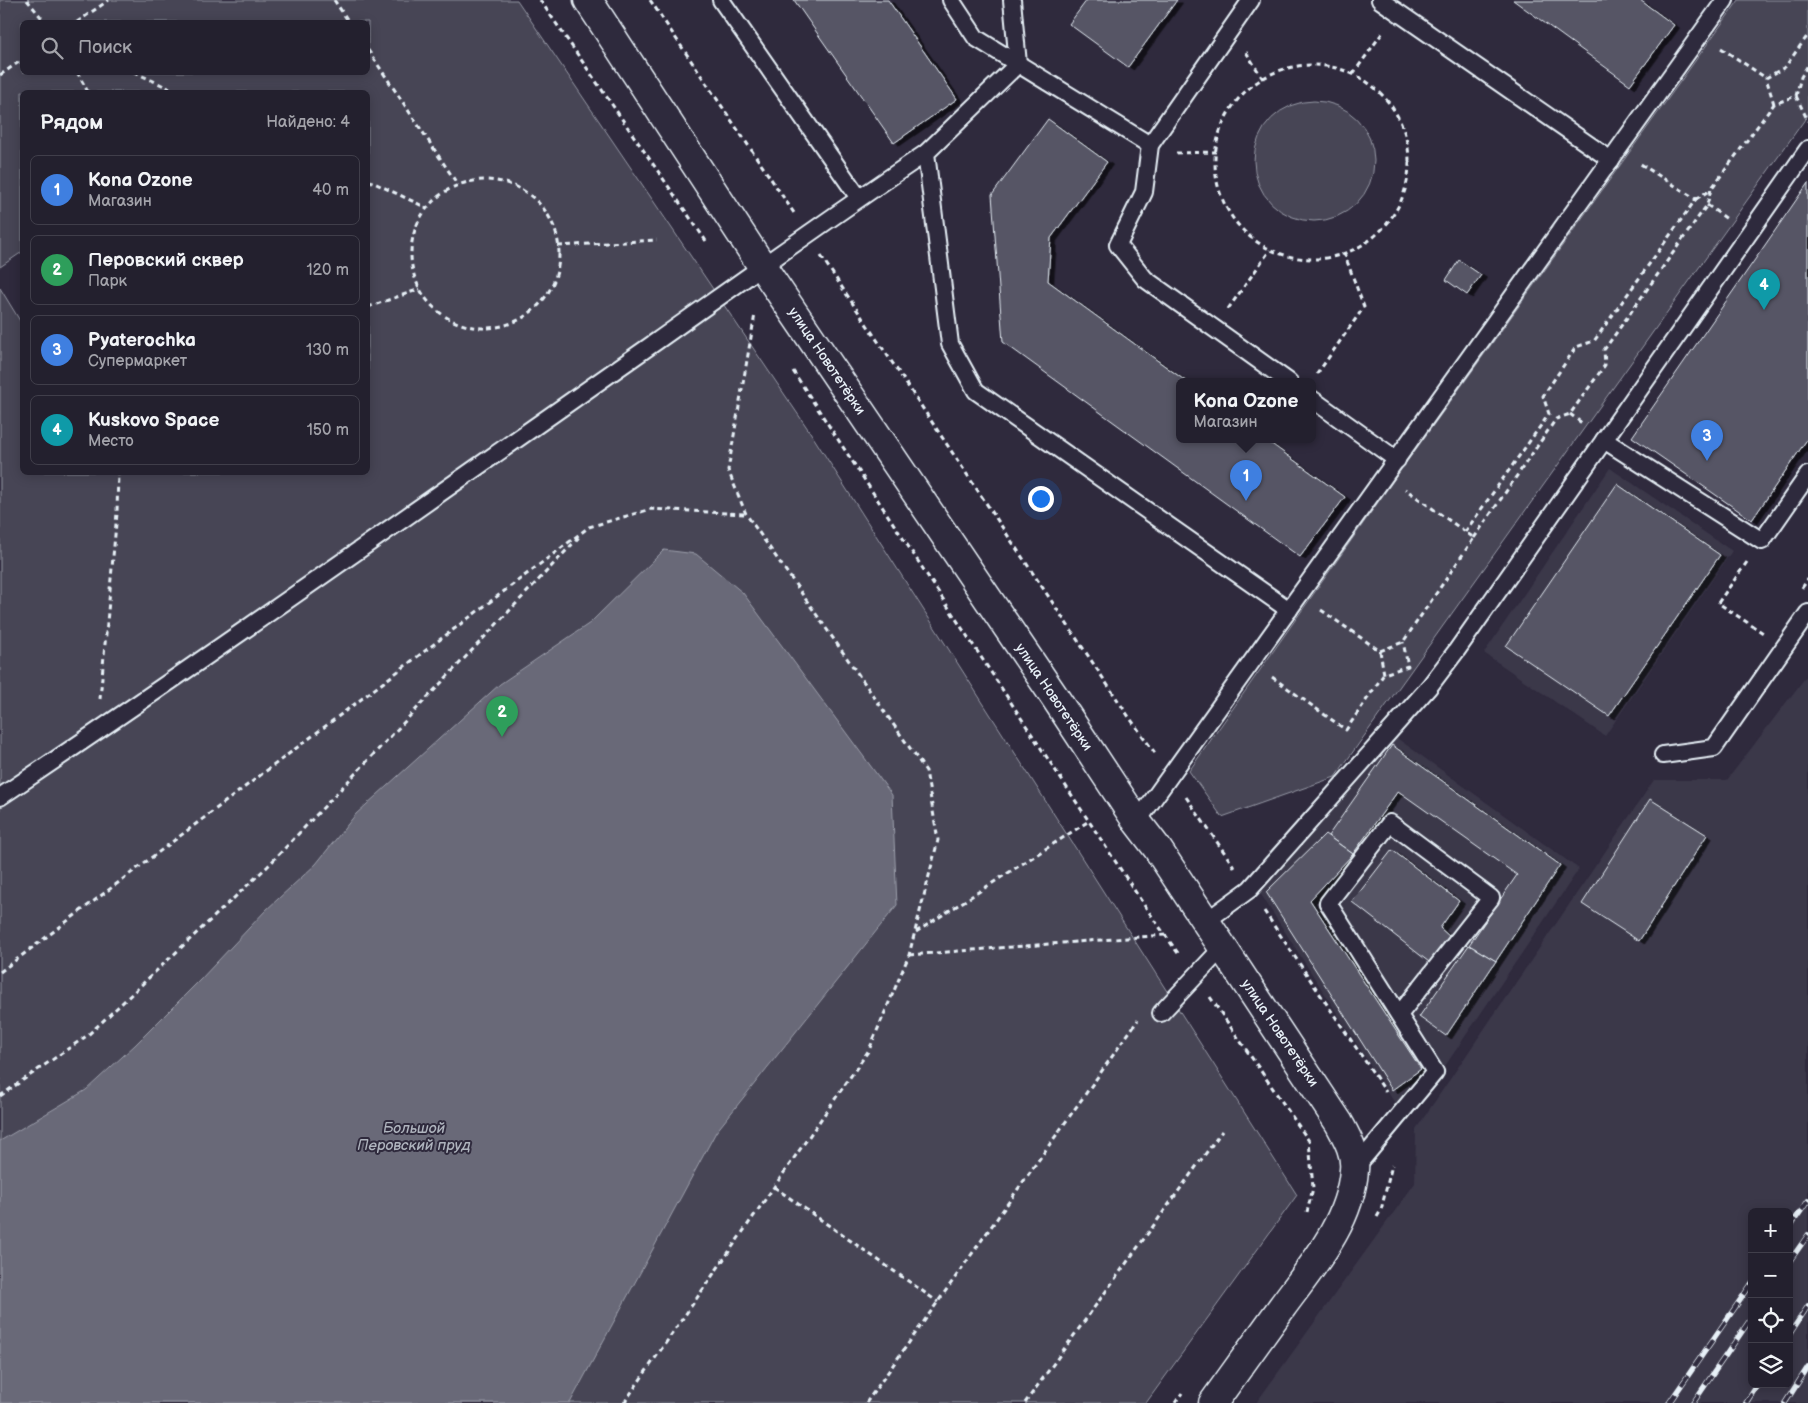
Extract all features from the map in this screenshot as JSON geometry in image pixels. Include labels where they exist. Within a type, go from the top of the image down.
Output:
[{"type":"street","name":"улица Новотетёрки","points":[[588,0],[762,266],[1223,947],[1339,1123],[1351,1146],[1354,1168],[1350,1191],[1340,1221],[1323,1250],[1213,1403]]},
{"type":"lane","points":[[721,0],[859,198]]},
{"type":"lane","points":[[950,0],[976,38],[1149,150]]},
{"type":"lane","points":[[1012,0],[1018,64]]},
{"type":"lane","points":[[1251,0],[1149,150],[1144,192],[1118,245],[1145,279],[1283,378]]},
{"type":"lane","points":[[1380,0],[1615,155]]},
{"type":"lane","points":[[1137,822],[1724,1]]},
{"type":"lane","points":[[0,797],[98,732],[859,198],[926,153],[1018,64]]},
{"type":"lane","points":[[1205,922],[1250,890],[1429,687],[1457,650],[1808,149]]},
{"type":"lane","points":[[926,153],[950,344],[976,391],[1289,610]]},
{"type":"lane","points":[[1316,402],[1396,460]]},
{"type":"lane","points":[[1604,440],[1762,541],[1808,475]]},
{"type":"lane","points":[[1663,755],[1714,748],[1808,613]]},
{"type":"lane","points":[[1354,1168],[1435,1072],[1328,903],[1390,823],[1491,898],[1399,1015]]},
{"type":"lane","points":[[1160,1013],[1223,947]]},
{"type":"path","points":[[27,0],[43,20]]},
{"type":"path","points":[[80,20],[109,0]]},
{"type":"path","points":[[334,0],[348,20]]},
{"type":"path","points":[[540,0],[707,243]]},
{"type":"path","points":[[650,0],[808,234]]},
{"type":"path","points":[[1353,74],[1397,12]]},
{"type":"path","points":[[1701,35],[1766,78],[1774,104]]},
{"type":"path","points":[[1766,78],[1785,67],[1808,35]]},
{"type":"path","points":[[370,53],[458,185]]},
{"type":"path","points":[[0,75],[20,61]]},
{"type":"path","points":[[1307,64],[1340,68],[1369,82],[1392,106],[1406,135],[1410,166],[1403,198],[1387,225],[1362,246],[1333,258],[1301,260],[1270,250],[1244,232],[1225,206],[1215,176],[1216,152],[1216,144],[1227,114],[1248,88],[1276,71],[1307,64]]},
{"type":"path","points":[[1808,66],[1801,77],[1796,96],[1808,121]]},
{"type":"path","points":[[79,75],[87,90]]},
{"type":"path","points":[[140,75],[173,90]]},
{"type":"path","points":[[1465,532],[1549,414],[1543,396],[1576,347],[1594,341],[1696,199],[1711,189],[1774,104],[1796,96]]},
{"type":"path","points":[[1149,150],[1216,152]]},
{"type":"path","points":[[1615,155],[1696,199]]},
{"type":"path","points":[[477,180],[496,181],[515,186],[531,196],[545,210],[554,227],[558,246],[558,265],[553,283],[542,300],[529,313],[512,323],[493,327],[474,327],[455,321],[438,312],[425,298],[416,281],[411,262],[412,243],[417,224],[427,208],[441,194],[458,185],[477,180]]},
{"type":"path","points":[[370,181],[427,208]]},
{"type":"path","points":[[1380,650],[1403,642],[1556,419],[1570,414],[1605,364],[1604,350],[1707,205],[1711,189]]},
{"type":"path","points":[[558,246],[657,240]]},
{"type":"path","points":[[1214,328],[1270,250]]},
{"type":"path","points":[[1316,375],[1364,306],[1344,253]]},
{"type":"path","points":[[735,285],[759,320]]},
{"type":"path","points":[[370,306],[420,289]]},
{"type":"path","points":[[624,1403],[869,1050],[909,955],[938,840],[926,771],[746,514],[728,470],[755,314]]},
{"type":"path","points":[[789,365],[1165,935],[1309,1141],[1313,1188],[1307,1213]]},
{"type":"path","points":[[98,732],[117,513],[118,475]]},
{"type":"path","points":[[1385,476],[1474,538]]},
{"type":"path","points":[[0,972],[589,527],[651,509],[746,514]]},
{"type":"path","points":[[0,1096],[88,1034],[268,866],[589,527]]},
{"type":"path","points":[[1762,541],[1718,603],[1784,648]]},
{"type":"path","points":[[1300,595],[1380,650],[1384,674]]},
{"type":"path","points":[[1251,663],[1346,730],[1384,674],[1408,666],[1403,642]]},
{"type":"path","points":[[915,932],[1089,821]]},
{"type":"path","points":[[909,955],[1165,935]]},
{"type":"path","points":[[866,1403],[1142,1014]]},
{"type":"path","points":[[1026,1403],[1222,1131]]},
{"type":"path","points":[[774,1187],[938,1302]]},
{"type":"path","points":[[1175,1403],[1187,1387]]},
{"type":"shaded area","points":[[0,0],[517,0],[810,432],[1297,1195],[1146,1403],[0,1403],[0,288],[20,321],[20,475],[370,475],[370,90],[20,90],[20,253],[0,267]]},
{"type":"shaded area","points":[[1739,0],[1808,0],[1808,115],[1335,777],[1222,817],[1189,771],[1393,481]]},
{"type":"shaded area","points":[[1314,101],[1326,102],[1337,106],[1347,111],[1356,119],[1364,128],[1369,138],[1373,149],[1373,173],[1369,184],[1364,194],[1356,203],[1347,211],[1337,216],[1326,220],[1314,221],[1302,220],[1291,216],[1281,211],[1272,203],[1264,194],[1259,184],[1255,173],[1254,161],[1255,149],[1259,138],[1264,128],[1272,119],[1281,111],[1291,106],[1302,102]]},
{"type":"shaded area","points":[[1610,468],[1732,551],[1605,736],[1484,653]]},
{"type":"shaded area","points":[[1808,674],[1808,1403],[1256,1403],[1415,1183],[1416,1129],[1654,780],[1727,780]]},
{"type":"shaded area","points":[[1394,736],[1579,869],[1407,1122],[1260,893]]},
{"type":"water","name":"Большой Перовский пруд","points":[[664,550],[696,554],[743,593],[892,795],[897,905],[716,1132],[570,1403],[0,1403],[0,1141],[86,1090],[135,1045],[266,910],[316,864],[356,814],[500,684],[590,623]]},
{"type":"building","points":[[794,0],[888,0],[957,99],[894,143]]},
{"type":"building","points":[[1087,0],[1177,0],[1128,67],[1069,24]]},
{"type":"building","points":[[1513,0],[1640,0],[1674,25],[1630,85]]},
{"type":"building","points":[[1048,119],[1107,162],[1051,238],[1048,281],[1181,378],[1176,378],[1176,443],[1270,443],[1345,497],[1300,557],[1003,342],[992,195]]},
{"type":"building","points":[[1808,183],[1808,438],[1752,520],[1632,437]]},
{"type":"building","points":[[1459,260],[1481,275],[1467,295],[1446,280]]},
{"type":"building","points":[[1617,484],[1720,555],[1609,716],[1506,646]]},
{"type":"building","points":[[1392,745],[1560,865],[1496,961],[1469,945],[1517,875],[1398,791],[1353,854],[1328,836]]},
{"type":"building","points":[[1650,799],[1707,835],[1639,941],[1582,904]]},
{"type":"building","points":[[1325,834],[1353,854],[1310,900],[1421,1069],[1392,1090],[1266,892]]},
{"type":"building","points":[[1392,850],[1459,901],[1440,928],[1450,937],[1429,962],[1352,902]]},
{"type":"building","points":[[1469,945],[1496,961],[1446,1036],[1419,1017]]},
{"type":"railway","points":[[1793,1222],[1808,1201]]},
{"type":"railway","points":[[1793,1256],[1808,1235]]},
{"type":"railway","points":[[1669,1403],[1748,1289]]},
{"type":"railway","points":[[1793,1329],[1808,1306]]},
{"type":"railway","points":[[1693,1403],[1748,1323]]},
{"type":"railway","points":[[1785,1403],[1808,1367]]},
{"type":"railway","points":[[1746,1403],[1755,1388]]},
{"type":"place","name":"Kuskovo Space","points":[[1764,310]]},
{"type":"place","name":"Pyaterochka","points":[[1707,461]]},
{"type":"place","name":"Kona Ozone","points":[[1246,501]]},
{"type":"place","name":"Перовский сквер","points":[[502,737]]}]
